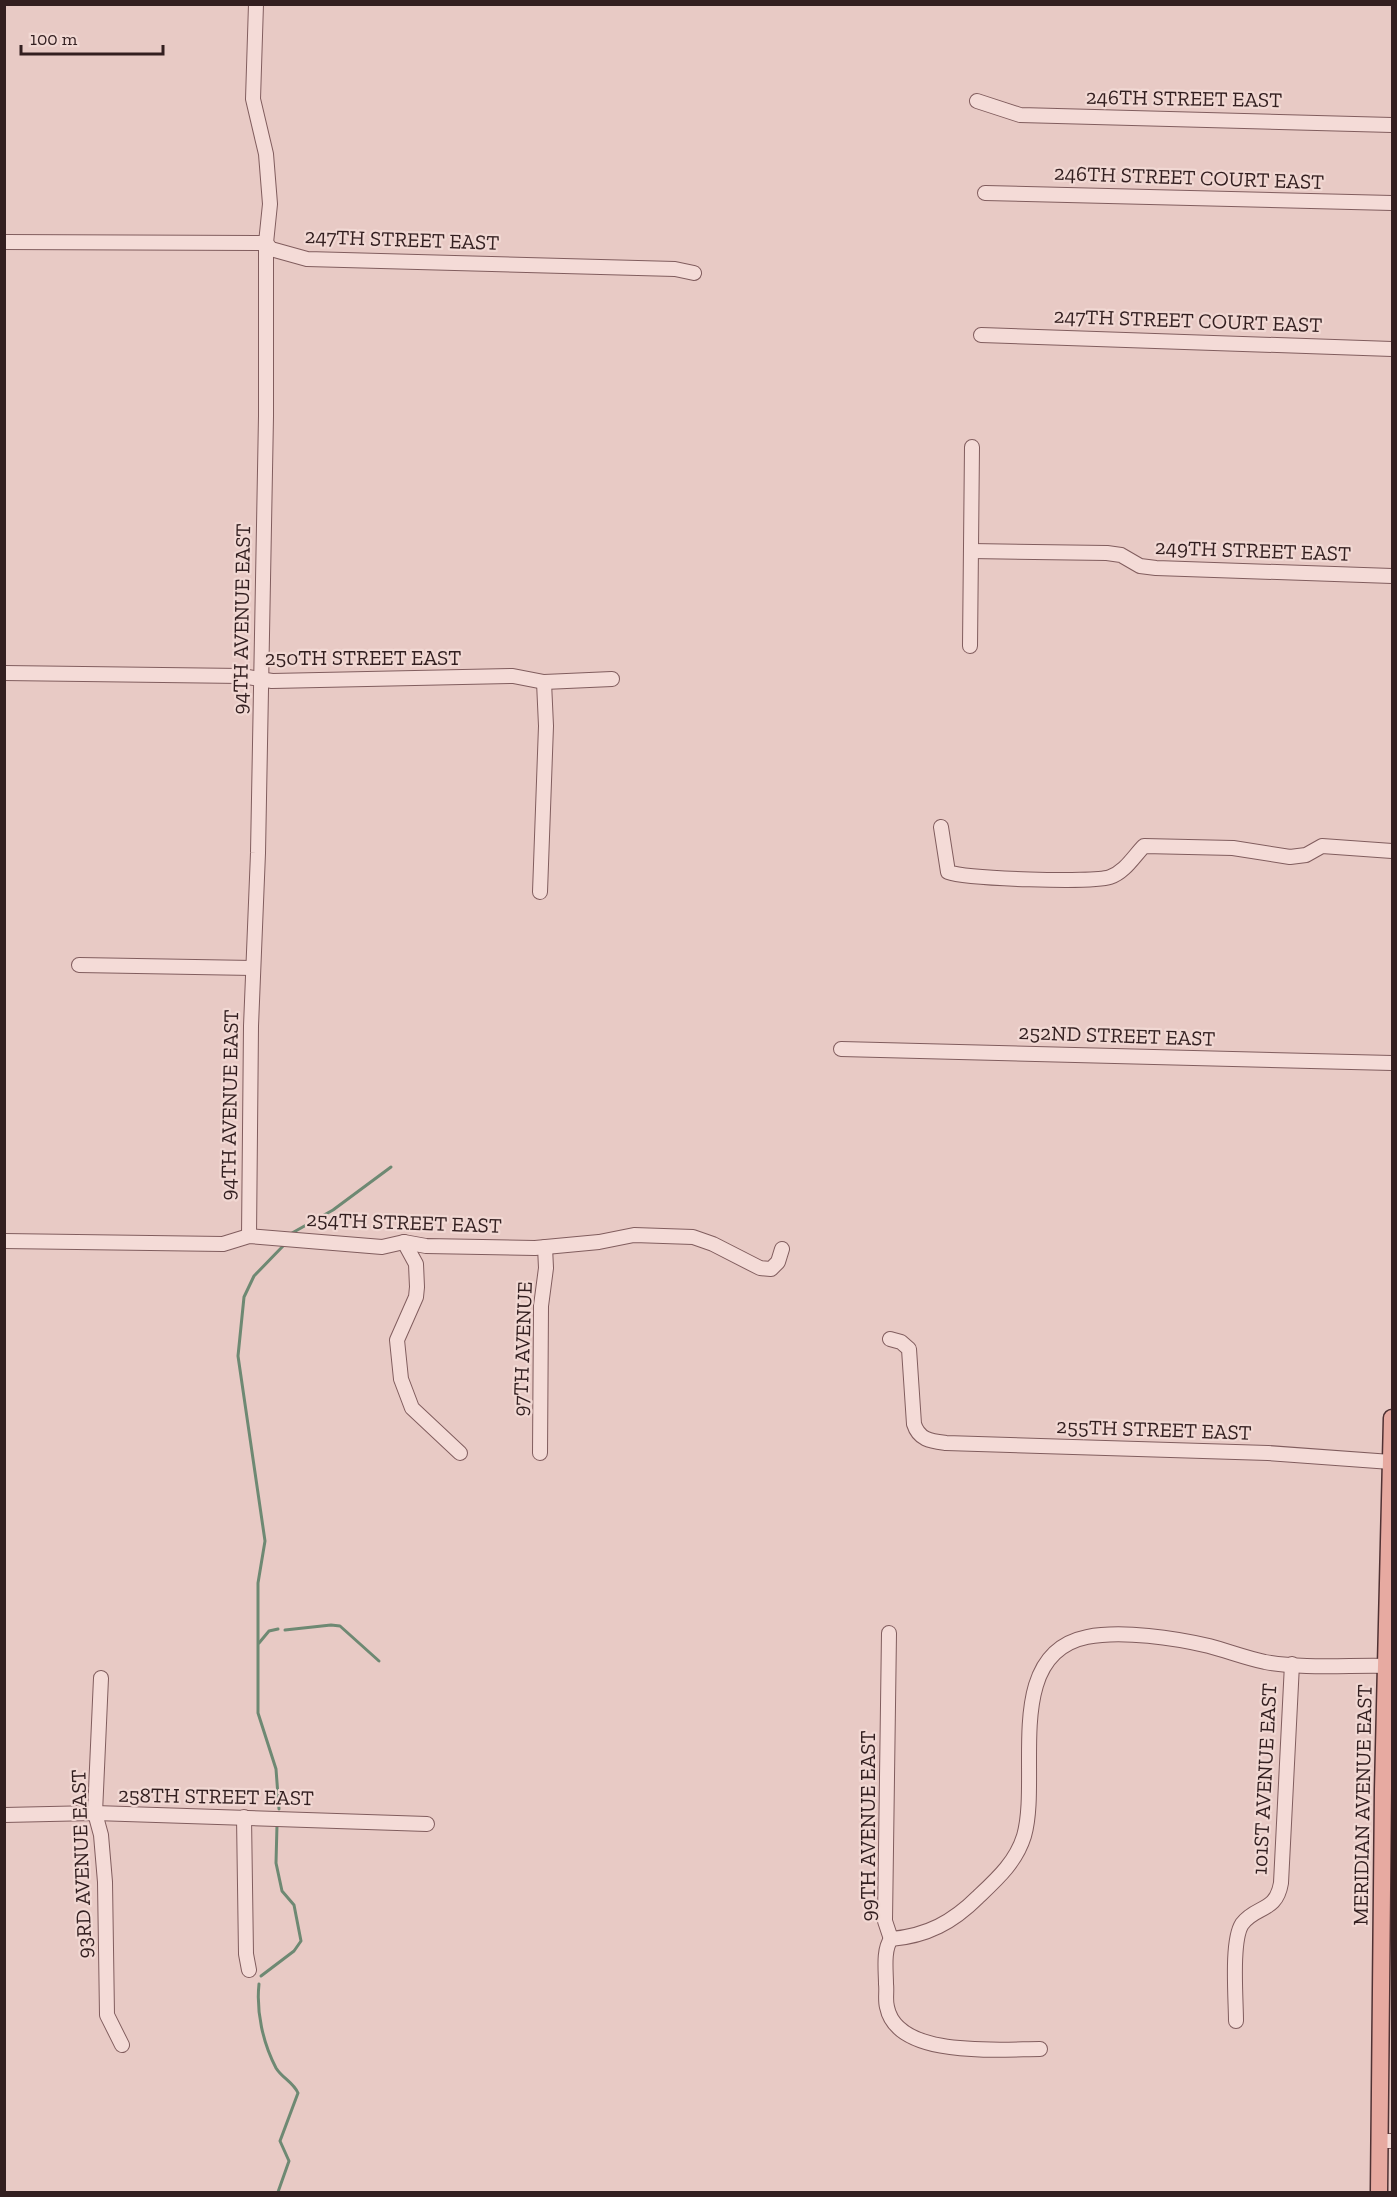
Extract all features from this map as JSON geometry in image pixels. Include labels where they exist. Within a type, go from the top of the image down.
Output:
[{"type":"main road","name":"MERIDIAN AVENUE EAST","points":[[1379,2193],[1386,2141],[1383,1789],[1388,1666],[1392,1418]]},
{"type":"street","name":"94TH AVENUE EAST","points":[[249,1236],[253,968],[258,853],[267,243],[269,233],[269,174],[254,112],[252,87],[256,4]]},
{"type":"street","name":"246TH STREET EAST","points":[[977,101],[1020,116],[1392,124]]},
{"type":"street","name":"246TH STREET COURT EAST","points":[[985,193],[1392,203]]},
{"type":"street","name":"247TH STREET EAST","points":[[4,242],[267,243],[277,252],[307,259],[675,269],[694,273]]},
{"type":"street","name":"247TH STREET COURT EAST","points":[[981,335],[1392,349]]},
{"type":"street","points":[[970,646],[972,447]]},
{"type":"street","name":"249TH STREET EAST","points":[[971,551],[1121,555],[1140,566],[1174,569],[1392,576]]},
{"type":"street","name":"250TH STREET EAST","points":[[4,673],[260,678],[272,681],[513,676],[544,682],[612,679]]},
{"type":"street","points":[[540,892],[546,735],[544,682]]},
{"type":"street","points":[[941,827],[947,870],[955,874],[977,876],[1109,878],[1124,868],[1144,846],[1159,845],[1181,849],[1233,848],[1290,857],[1306,855],[1322,846],[1392,851]]},
{"type":"street","points":[[79,965],[253,968]]},
{"type":"street","name":"252ND STREET EAST","points":[[841,1049],[1392,1064]]},
{"type":"street","name":"254TH STREET EAST","points":[[4,1241],[223,1244],[249,1236],[382,1247],[404,1242],[437,1246],[545,1247],[599,1242],[634,1235],[693,1237],[713,1244],[760,1268],[771,1269],[778,1262],[782,1249]]},
{"type":"street","points":[[404,1242],[416,1264],[417,1287],[416,1297],[397,1340],[401,1379],[412,1408],[460,1454]]},
{"type":"street","name":"97TH AVENUE","points":[[540,1453],[541,1306],[546,1268],[545,1247]]},
{"type":"street","name":"255TH STREET EAST","points":[[890,1339],[906,1345],[911,1355],[914,1424],[918,1434],[926,1439],[946,1443],[1268,1454],[1391,1462]]},
{"type":"street","name":"99TH AVENUE EAST","points":[[889,1633],[885,1922],[891,1939],[888,1943],[886,1971],[887,2007],[891,2016],[914,2038],[940,2047],[1040,2049]]},
{"type":"street","points":[[891,1939],[922,1934],[950,1922],[990,1886],[1018,1853],[1028,1820],[1030,1723],[1035,1688],[1044,1665],[1056,1652],[1087,1637],[1130,1636],[1178,1640],[1267,1662],[1388,1666]]},
{"type":"street","name":"101ST AVENUE EAST","points":[[1236,2021],[1240,1929],[1247,1919],[1271,1905],[1278,1895],[1281,1882],[1288,1683],[1292,1664]]},
{"type":"street","name":"93RD AVENUE EAST","points":[[101,1678],[95,1814],[101,1835],[105,1882],[107,2015],[122,2045]]},
{"type":"street","name":"258TH STREET EAST","points":[[4,1815],[244,1817],[427,1824]]},
{"type":"street","points":[[244,1817],[246,1954],[249,1970]]},
{"type":"waterway","points":[[292,1233],[333,1210],[391,1167]]},
{"type":"waterway","points":[[279,1809],[276,1769],[258,1713],[258,1583],[265,1541],[238,1356],[244,1297],[254,1276],[285,1244]]},
{"type":"waterway","points":[[285,1630],[340,1626],[379,1661]]},
{"type":"waterway","points":[[259,1643],[269,1631],[278,1629]]},
{"type":"waterway","points":[[261,1976],[294,1951],[301,1941],[294,1905],[282,1891],[276,1863],[277,1825]]},
{"type":"waterway","points":[[259,1984],[260,2016],[267,2048],[276,2068],[298,2093],[280,2141],[289,2161],[278,2192]]}]
